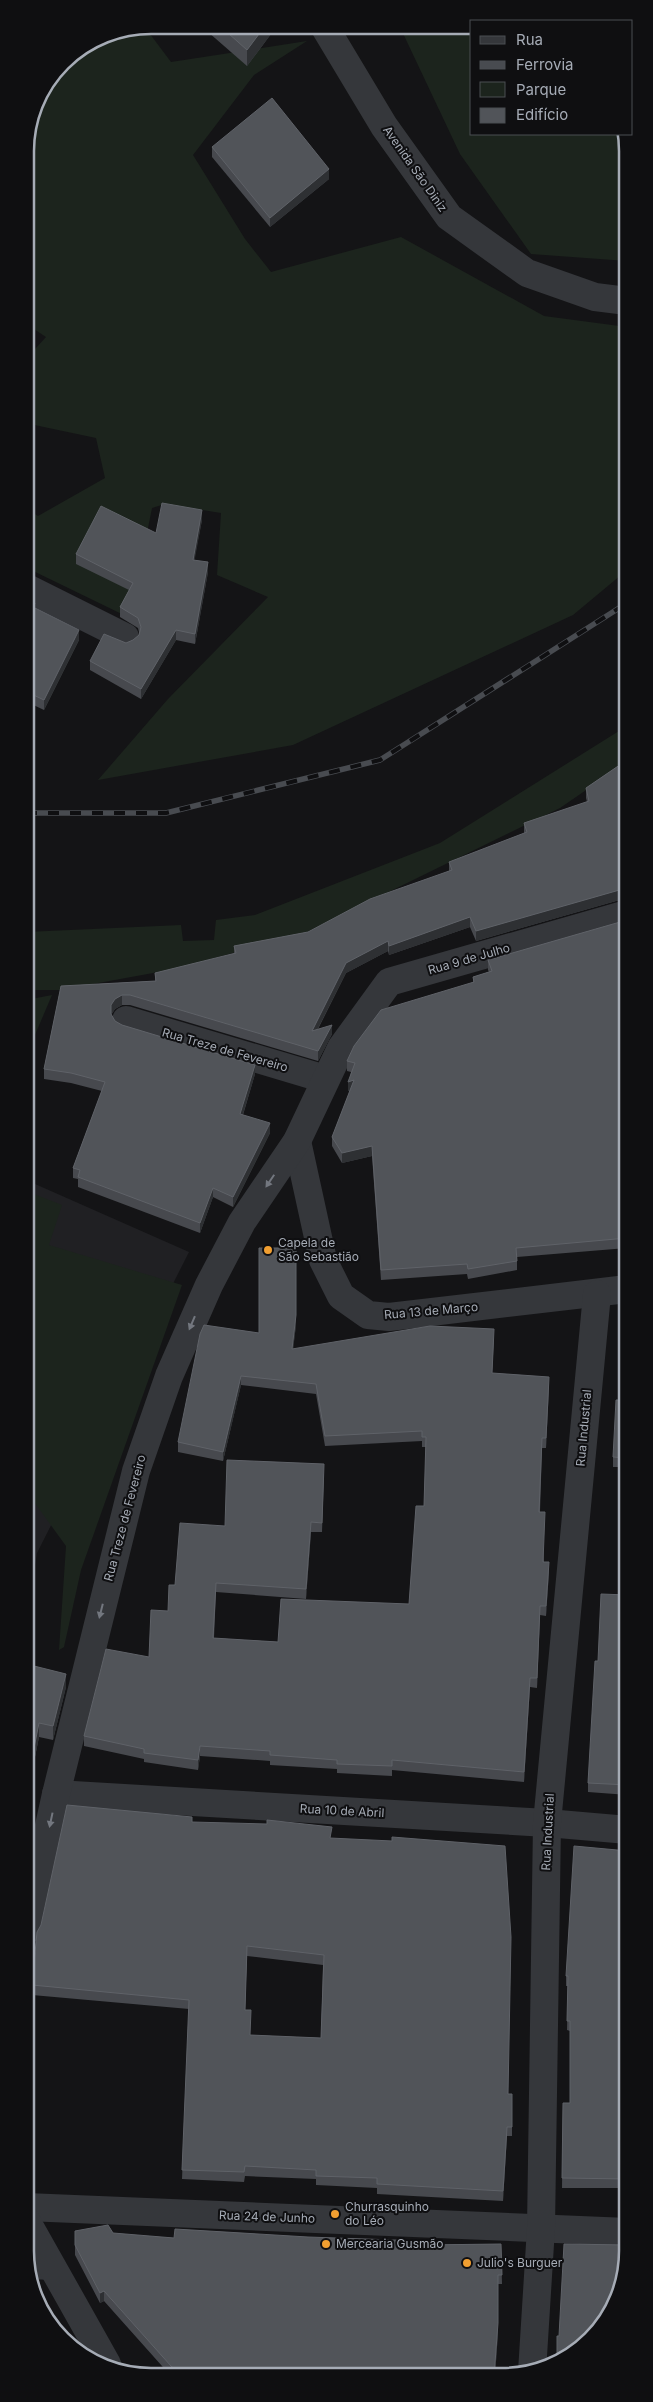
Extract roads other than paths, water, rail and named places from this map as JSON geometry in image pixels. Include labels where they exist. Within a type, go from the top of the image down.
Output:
[{"type":"street","name":"Avenida São Diniz","points":[[329,34],[384,126],[449,217],[527,273],[595,297],[619,300]]},
{"type":"street","points":[[34,592],[125,637]]},
{"type":"street","name":"Rua 9 de Julho","points":[[341,1048],[389,982],[619,916]]},
{"type":"street","name":"Rua Treze de Fevereiro","points":[[126,1020],[325,1079]]},
{"type":"street","name":"Rua Treze de Fevereiro","points":[[34,1894],[56,1794],[136,1471],[169,1376],[209,1285],[242,1222],[297,1141],[341,1048]]},
{"type":"street","name":"Rua 13 de Março","points":[[297,1141],[323,1260],[341,1296],[368,1315],[389,1317],[619,1291]]},
{"type":"street","name":"Rua Industrial","points":[[533,2364],[541,2228],[547,1823],[597,1294]]},
{"type":"street","name":"Rua 10 de Abril","points":[[56,1794],[547,1823],[619,1829]]},
{"type":"street","name":"Rua 24 de Junho","points":[[34,2206],[619,2232]]},
{"type":"street","points":[[34,2234],[104,2358]]},
{"type":"lane","points":[[36,2270],[54,2270]]},
{"type":"railway","points":[[34,813],[166,813],[380,760],[619,608]]},
{"type":"place","name":"Capela de São Sebastião","points":[[268,1250]]},
{"type":"place","name":"Churrasquinho do Léo","points":[[335,2214]]},
{"type":"place","name":"Mercearia Gusmão","points":[[326,2244]]},
{"type":"place","name":"Julio's Burguer","points":[[467,2263]]}]
